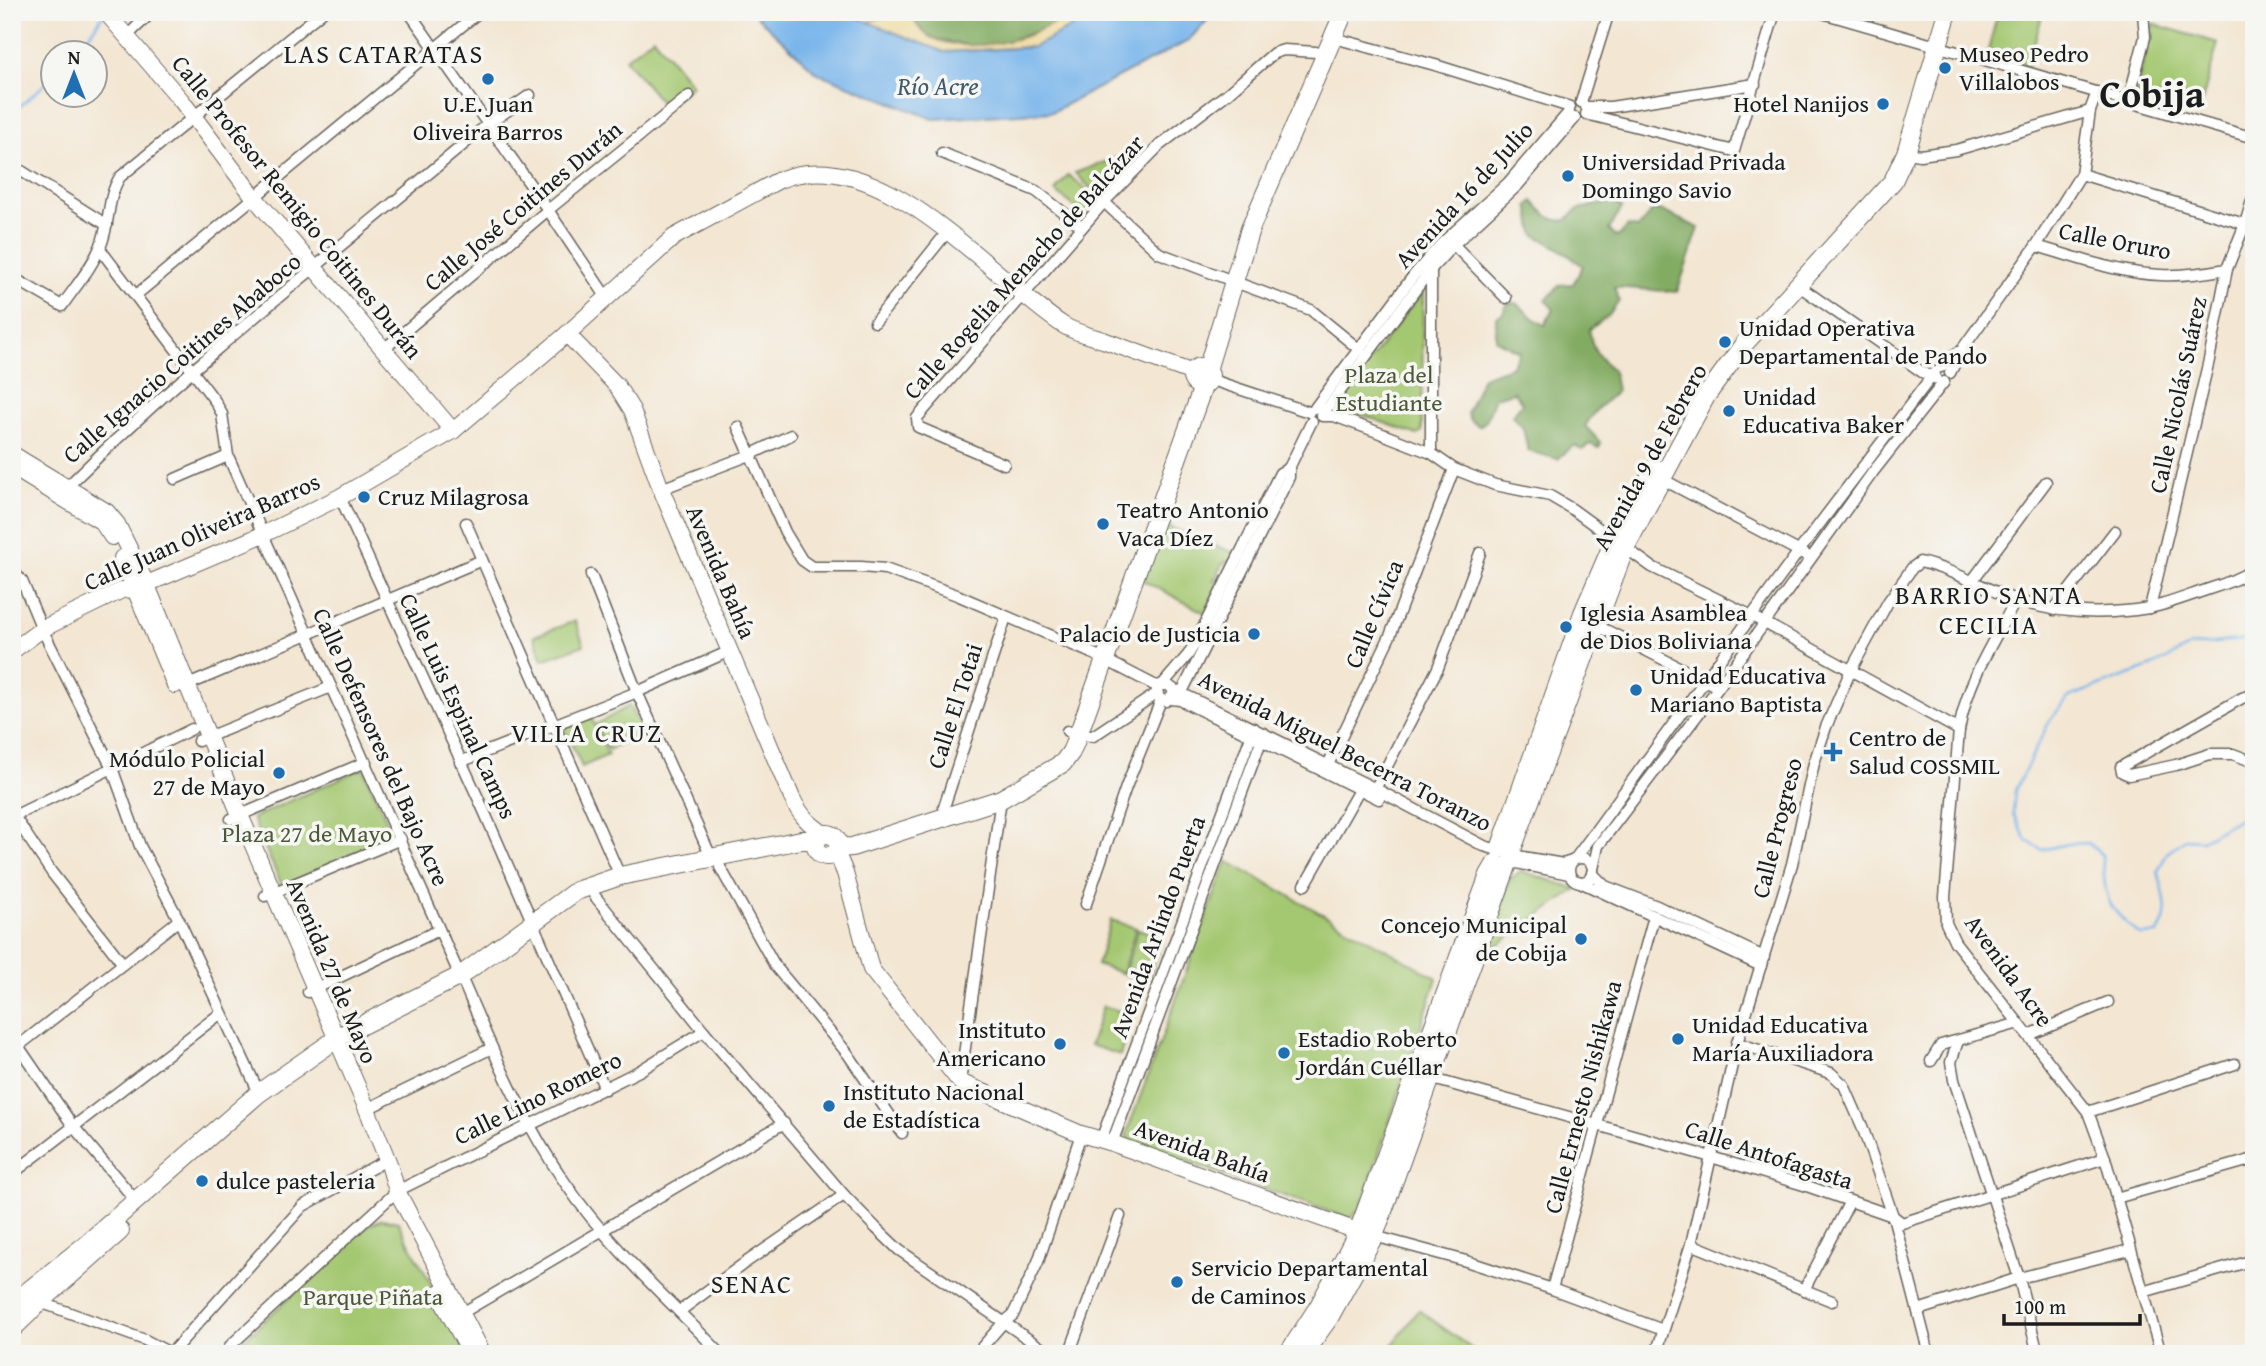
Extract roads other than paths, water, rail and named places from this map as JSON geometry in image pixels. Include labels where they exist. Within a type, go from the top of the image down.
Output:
[{"type":"main road","points":[[1230,280],[1244,220],[1333,12]]},
{"type":"main road","points":[[828,845],[852,847],[1001,799],[1063,763],[1071,752],[1072,733],[1200,376],[1230,280],[1344,12]]},
{"type":"main road","name":"Avenida 9 de Febrero","points":[[1303,1354],[1329,1318],[1366,1234],[1589,620],[1620,545],[1698,391],[1737,341],[1893,181],[1932,46],[1938,12]]},
{"type":"main road","name":"Avenida 9 de Febrero","points":[[1932,46],[1948,12]]},
{"type":"main road","name":"Avenida 9 de Febrero","points":[[1620,545],[1662,480],[1706,396],[1794,283]]},
{"type":"main road","points":[[534,929],[576,891],[620,876],[828,845],[944,807],[1020,778],[1049,759],[1072,733]]},
{"type":"main road","points":[[12,1329],[30,1300],[136,1201],[259,1093],[334,1045],[462,981],[534,929],[578,903],[594,895],[716,863]]},
{"type":"main road","points":[[30,1300],[334,1045]]},
{"type":"main road","name":"Avenida 9 de Febrero","points":[[1288,1354],[1366,1234]]},
{"type":"street","points":[[127,36],[152,12]]},
{"type":"street","points":[[12,276],[62,306],[100,249],[113,187],[120,177],[322,12]]},
{"type":"street","points":[[409,12],[607,298]]},
{"type":"street","points":[[136,295],[479,12]]},
{"type":"street","name":"Avenida 16 de Julio","points":[[1072,733],[1093,736],[1187,681],[1289,477],[1289,468],[1316,414],[1360,350],[1429,265],[1518,185],[1578,110],[1609,12]]},
{"type":"street","points":[[1334,38],[1435,65],[1578,110],[1734,151],[1775,12]]},
{"type":"street","points":[[1819,12],[2254,138]]},
{"type":"street","points":[[2128,102],[2145,37],[2143,14],[2130,12]]},
{"type":"street","name":"Calle Profesor Remigio Coitines Durán","points":[[108,15],[181,100],[254,197],[453,431]]},
{"type":"street","name":"Calle Rogelia Menacho de Balcázar","points":[[1004,464],[918,427],[917,418],[1104,202],[1160,145],[1228,93],[1274,53],[1284,50],[1316,51]]},
{"type":"street","points":[[1578,110],[1755,85]]},
{"type":"street","points":[[1936,375],[1873,472],[1765,623],[1598,846],[1592,871],[1585,881],[1574,878],[1569,867],[1754,617],[1799,551],[1936,375],[1963,348],[2036,246],[2081,174],[2090,111],[2096,92]]},
{"type":"street","name":"Calle Ignacio Coitines Ababoco","points":[[62,491],[124,430],[192,370],[487,125],[530,95]]},
{"type":"street","name":"Calle José Coitines Durán","points":[[384,349],[548,210],[689,96]]},
{"type":"street","name":"Avenida 16 de Julio","points":[[1316,414],[1329,406],[1429,265],[1440,245],[1508,183],[1578,110]]},
{"type":"street","points":[[1902,151],[1920,155],[1956,150],[2090,111]]},
{"type":"street","points":[[942,153],[1036,191],[1082,227]]},
{"type":"street","points":[[12,165],[107,225]]},
{"type":"street","name":"Calle Juan Oliveira Barros","points":[[12,651],[42,629],[122,590],[141,586],[264,534],[340,497],[453,431],[567,334],[674,237],[796,173],[830,171],[885,189],[948,231],[1065,327],[1200,376]]},
{"type":"street","points":[[2081,174],[2249,225]]},
{"type":"street","name":"Calle Nicolás Suárez","points":[[2150,608],[2209,360],[2227,269],[2249,225],[2254,194]]},
{"type":"street","points":[[1104,202],[1159,253],[1311,310],[1360,350]]},
{"type":"street","points":[[876,322],[948,231]]},
{"type":"street","points":[[1453,244],[1506,298]]},
{"type":"street","name":"Calle Oruro","points":[[2036,246],[2158,275],[2227,269]]},
{"type":"street","name":"Calle Defensores del Bajo Acre","points":[[100,249],[222,414],[228,456],[529,1127],[566,1185],[601,1230],[721,1354]]},
{"type":"street","points":[[1429,265],[1431,453]]},
{"type":"street","points":[[1794,283],[1936,375]]},
{"type":"street","name":"Avenida Bahía","points":[[567,334],[617,386],[632,411],[661,489],[799,812],[828,845],[835,867],[845,873],[870,969],[960,1082],[1081,1134],[1366,1234],[1466,1261],[1663,1330]]},
{"type":"street","points":[[1200,376],[1316,414],[1334,416],[1431,453],[1454,469],[1495,485],[1550,496],[1652,567],[1754,617],[1959,730]]},
{"type":"street","name":"Avenida Miguel Becerra Toranzo","points":[[738,427],[785,532],[802,560],[812,568],[886,569],[957,594],[1101,657],[1180,700],[1258,734]]},
{"type":"street","points":[[661,489],[750,455],[791,435]]},
{"type":"street","name":"Avenida 27 de Mayo","points":[[12,454],[102,522],[141,586],[139,602],[182,687],[199,736],[312,990],[392,1194],[457,1316],[484,1354]]},
{"type":"street","points":[[174,479],[228,456]]},
{"type":"street","name":"Avenida 27 de Mayo","points":[[12,467],[62,491]]},
{"type":"street","name":"Avenida 16 de Julio","points":[[1167,692],[1198,638],[1280,473],[1289,468]]},
{"type":"street","name":"Calle Cívica","points":[[1327,769],[1390,636],[1454,469]]},
{"type":"street","points":[[1662,480],[1811,558]]},
{"type":"street","points":[[1972,581],[2046,482]]},
{"type":"street","name":"Calle Luis Espinal Camps","points":[[340,497],[605,1089]]},
{"type":"street","points":[[466,523],[620,876]]},
{"type":"street","points":[[2054,610],[2115,531]]},
{"type":"street","points":[[1374,792],[1438,668],[1480,553]]},
{"type":"street","name":"Calle Progreso","points":[[1656,1354],[1691,1244],[1737,1043],[1792,864],[1818,751],[1851,670],[1888,602],[1912,568],[1920,562],[1935,565],[2016,600],[2078,613],[2150,608],[2239,579],[2250,571],[2254,555]]},
{"type":"street","points":[[182,687],[482,561]]},
{"type":"street","points":[[12,570],[22,581],[42,629],[112,768],[140,846],[179,920],[259,1093]]},
{"type":"street","points":[[592,575],[637,692],[716,863],[775,966],[848,1055],[902,1133]]},
{"type":"street","name":"Avenida Acre","points":[[2016,600],[1971,681],[1963,705],[1945,897],[1946,923],[1955,942],[2088,1112],[2105,1158],[2161,1354]]},
{"type":"street","name":"Calle El Totai","points":[[944,807],[1006,617]]},
{"type":"street","points":[[1589,620],[1718,688]]},
{"type":"street","points":[[460,762],[637,692],[730,651]]},
{"type":"street","points":[[1187,681],[1189,695],[1196,699]]},
{"type":"street","points":[[123,964],[52,873],[13,815],[112,768],[331,687]]},
{"type":"street","points":[[1086,904],[1126,787],[1167,692]]},
{"type":"street","name":"Avenida Miguel Becerra Toranzo","points":[[1167,692],[1196,699],[1258,734],[1504,857],[1574,878],[1654,916],[1763,961]]},
{"type":"street","points":[[2254,694],[2242,698],[2121,767],[2122,772],[2129,775],[2217,753],[2233,754],[2254,762]]},
{"type":"street","name":"Avenida Arlindo Puerta","points":[[1107,1141],[1258,734]]},
{"type":"street","points":[[235,817],[366,762]]},
{"type":"street","name":"Avenida Miguel Becerra Toranzo","points":[[1327,769],[1359,790],[1374,792]]},
{"type":"street","points":[[1305,885],[1359,790]]},
{"type":"street","points":[[960,1082],[1001,799]]},
{"type":"street","points":[[269,894],[401,839]]},
{"type":"street","name":"Avenida Miguel Becerra Toranzo","points":[[1504,857],[1563,864],[1574,860]]},
{"type":"street","points":[[1574,860],[1587,859],[1592,871],[1605,886],[1657,906],[1763,961]]},
{"type":"street","points":[[594,895],[704,1031],[844,1195],[899,1250],[1051,1354]]},
{"type":"street","name":"Calle Ernesto Nishikawa","points":[[1552,1289],[1654,916]]},
{"type":"street","points":[[136,1201],[72,1126],[14,1045],[179,920]]},
{"type":"street","points":[[312,990],[439,930]]},
{"type":"street","points":[[2029,1035],[2108,1002]]},
{"type":"street","points":[[12,1174],[222,1013]]},
{"type":"street","points":[[1931,1061],[1941,1045],[2019,1023]]},
{"type":"street","name":"Calle Lino Romero","points":[[226,1354],[231,1345],[392,1194],[605,1089],[704,1031]]},
{"type":"street","points":[[1958,1041],[1951,1062],[1954,1080],[2019,1278],[2038,1354]]},
{"type":"street","points":[[1737,1043],[1831,1073],[1844,1085],[1862,1126],[1893,1216],[1929,1354]]},
{"type":"street","name":"Avenida 27 de Mayo","points":[[334,1045],[367,1109],[389,1164],[392,1194]]},
{"type":"street","points":[[367,1109],[492,1048]]},
{"type":"street","points":[[2088,1112],[2235,1064]]},
{"type":"street","name":"Calle Antofagasta","points":[[1424,1076],[1807,1186],[1849,1203],[1893,1216],[1902,1223],[2105,1158]]},
{"type":"street","points":[[457,1316],[784,1123]]},
{"type":"street","points":[[976,1354],[1013,1315],[1038,1262],[1081,1134]]},
{"type":"street","points":[[2116,1198],[2254,1158]]},
{"type":"street","points":[[30,1300],[172,1353],[303,1206],[379,1164]]},
{"type":"street","points":[[680,1311],[844,1195]]},
{"type":"street","points":[[1804,1290],[1849,1203]]},
{"type":"street","points":[[1069,1354],[1121,1216]]},
{"type":"street","points":[[1691,1244],[1832,1301]]},
{"type":"street","points":[[1917,1310],[2019,1278],[2130,1250]]},
{"type":"street","points":[[2143,1292],[2254,1260]]},
{"type":"street","name":"Avenida 27 de Mayo","points":[[457,1316],[471,1354]]},
{"type":"water","name":"Río Acre","points":[[752,12],[849,12],[853,16],[944,52],[1034,47],[1100,12],[1215,12],[1188,41],[1052,112],[933,119],[817,73]]},
{"type":"waterway","points":[[87,38],[103,15]]},
{"type":"waterway","points":[[12,107],[20,106],[38,90]]},
{"type":"waterway","points":[[2254,638],[2191,646],[2153,666],[2069,697],[2050,720],[2015,790],[2013,814],[2027,841],[2042,850],[2067,844],[2088,843],[2102,855],[2109,901],[2119,916],[2140,935],[2157,934],[2165,919],[2165,903],[2158,871],[2167,853],[2185,839],[2202,840],[2254,810]]},
{"type":"place","name":"Museo Pedro Villalobos","points":[[1945,68]]},
{"type":"place","name":"U.E. Juan Oliveira Barros","points":[[488,79]]},
{"type":"place","name":"Hotel Nanijos","points":[[1883,104]]},
{"type":"place","name":"Universidad Privada Domingo Savio","points":[[1568,176]]},
{"type":"place","name":"Unidad Operativa Departamental de Pando","points":[[1725,342]]},
{"type":"place","name":"Unidad Educativa Baker","points":[[1729,411]]},
{"type":"place","name":"Cruz Milagrosa","points":[[364,497]]},
{"type":"place","name":"Teatro Antonio Vaca Díez","points":[[1103,524]]},
{"type":"place","name":"Iglesia Asamblea de Dios Boliviana","points":[[1566,627]]},
{"type":"place","name":"Palacio de Justicia","points":[[1254,634]]},
{"type":"place","name":"Unidad Educativa Mariano Baptista","points":[[1636,690]]},
{"type":"place","name":"Centro de Salud COSSMIL","points":[[1833,752]]},
{"type":"place","name":"Módulo Policial 27 de Mayo","points":[[279,773]]},
{"type":"place","name":"Concejo Municipal de Cobija","points":[[1581,939]]},
{"type":"place","name":"Unidad Educativa María Auxiliadora","points":[[1678,1039]]},
{"type":"place","name":"Instituto Americano","points":[[1060,1044]]},
{"type":"place","name":"Estadio Roberto Jordán Cuéllar","points":[[1284,1053]]},
{"type":"place","name":"Instituto Nacional de Estadística","points":[[829,1106]]},
{"type":"place","name":"dulce pasteleria","points":[[202,1181]]},
{"type":"place","name":"Servicio Departamental de Caminos","points":[[1177,1282]]},
{"type":"district","name":"LAS CATARATAS","points":[[384,54]]},
{"type":"district","name":"Cobija","points":[[2152,94]]},
{"type":"district","name":"BARRIO SANTA CECILIA","points":[[1989,610]]},
{"type":"district","name":"VILLA CRUZ","points":[[587,733]]},
{"type":"district","name":"SENAC","points":[[752,1284]]},
{"type":"park label","name":"Plaza del Estudiante","points":[[1389,389]]},
{"type":"park label","name":"Plaza 27 de Mayo","points":[[307,834]]},
{"type":"park label","name":"Parque Piñata","points":[[373,1297]]}]
